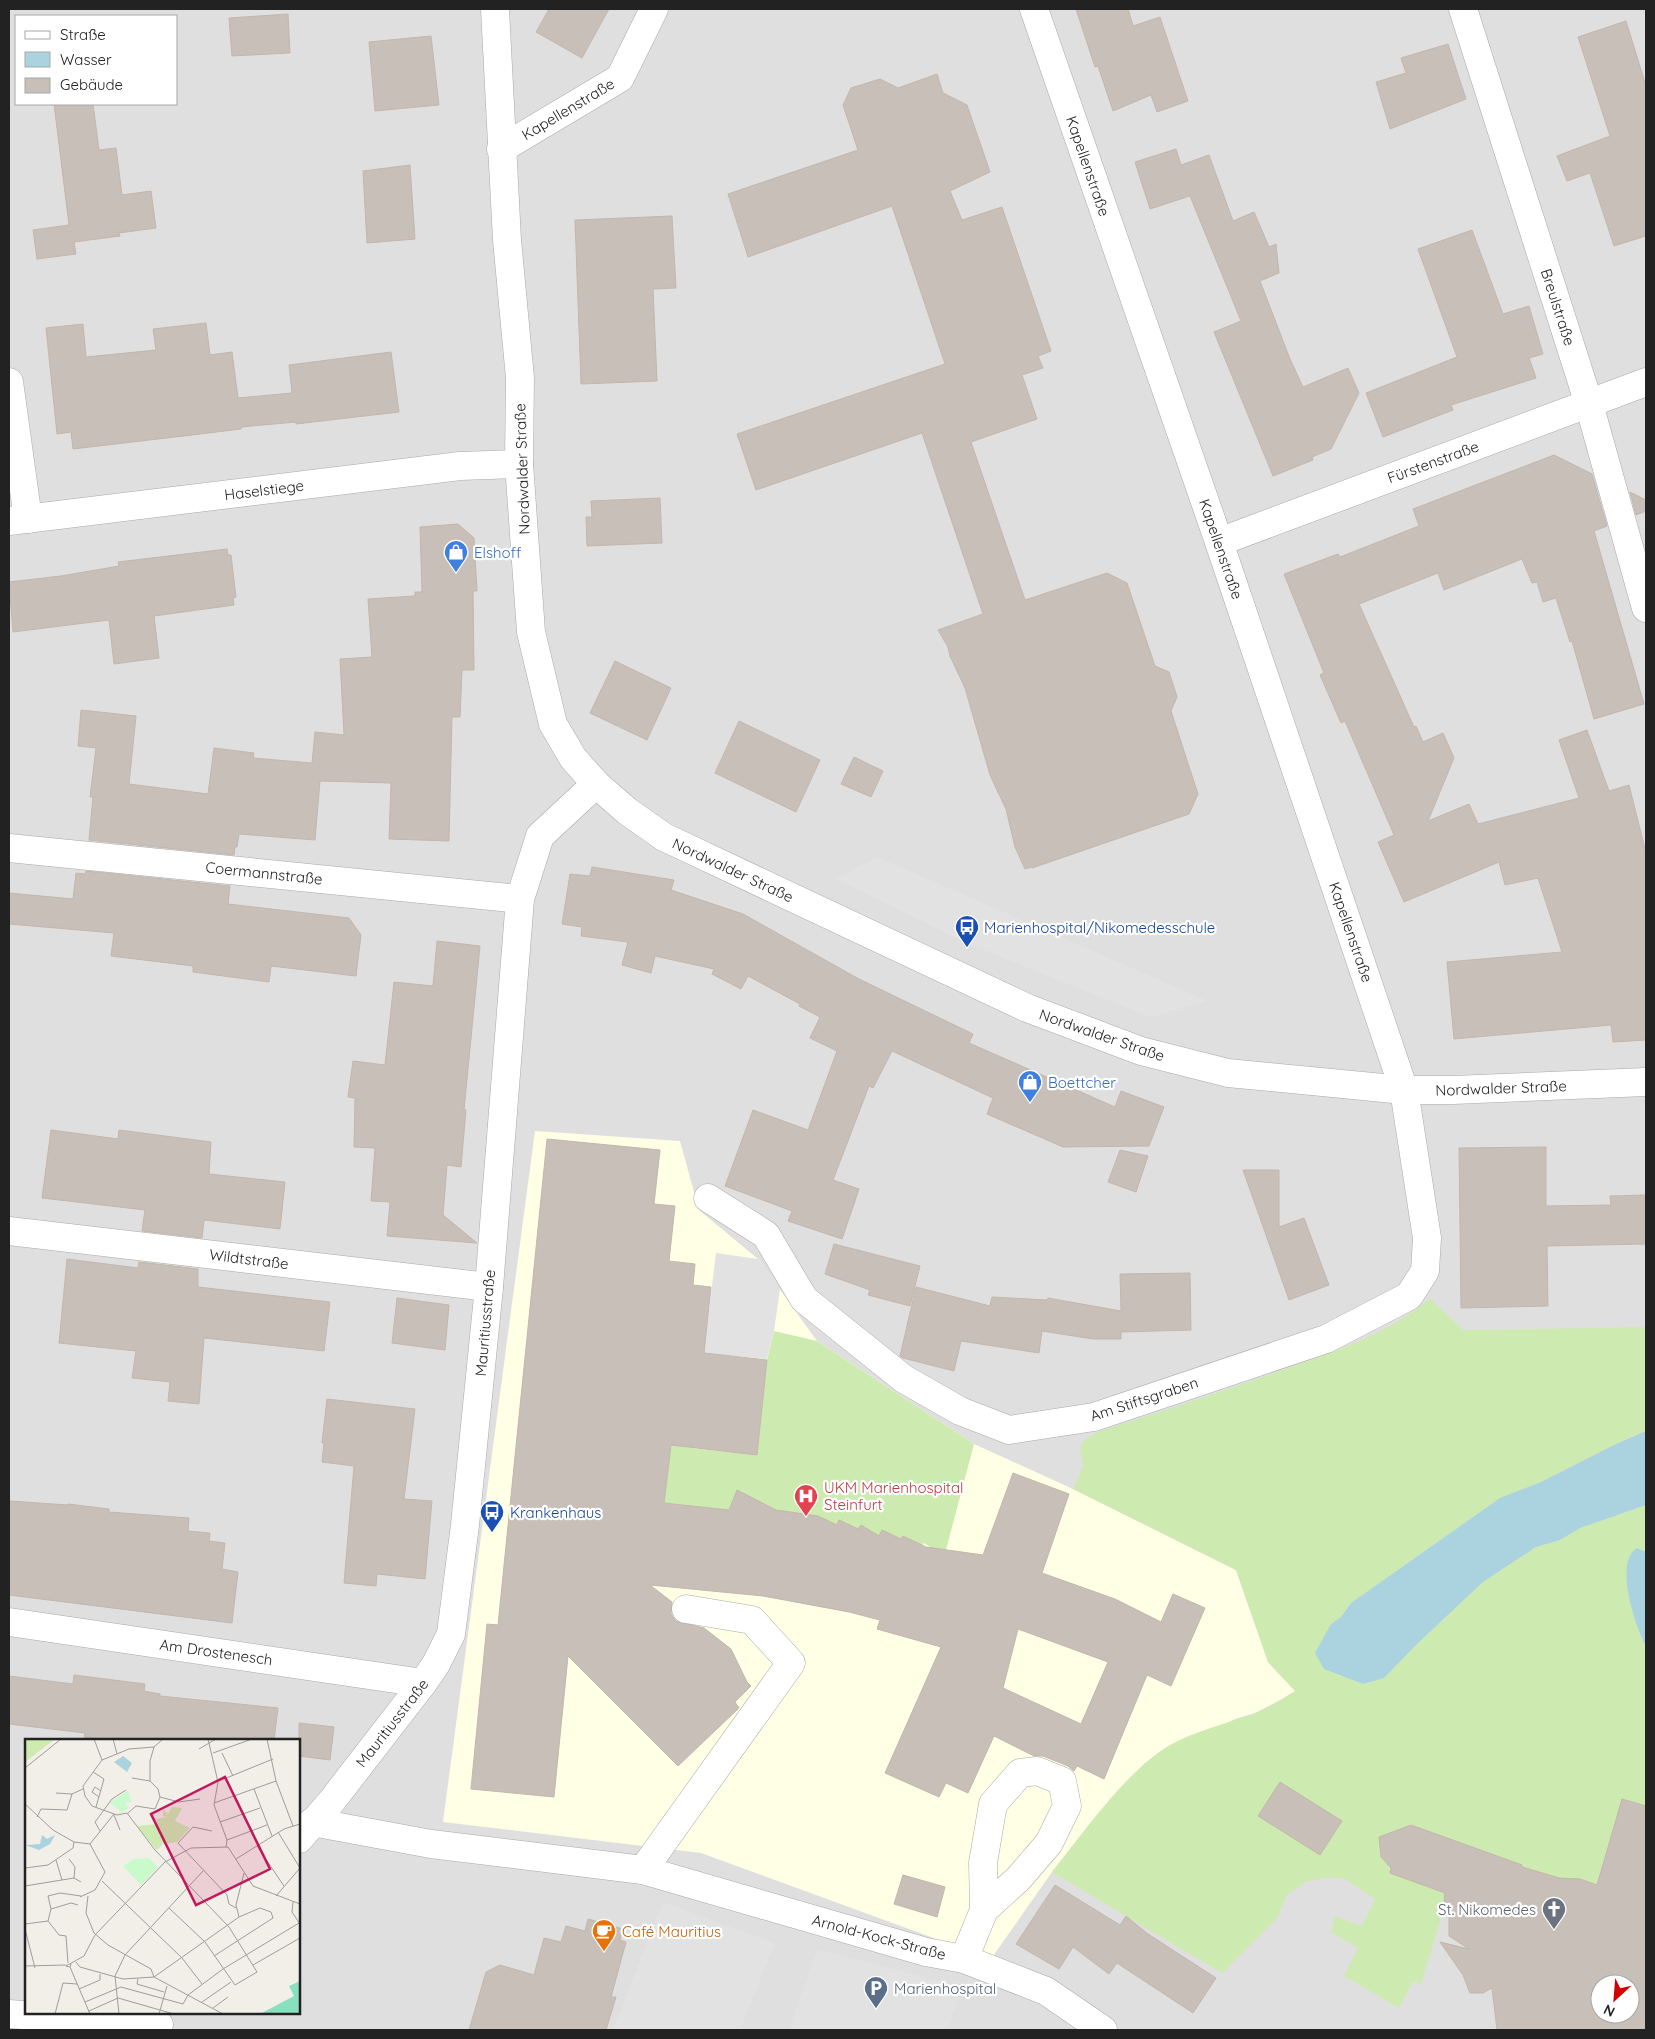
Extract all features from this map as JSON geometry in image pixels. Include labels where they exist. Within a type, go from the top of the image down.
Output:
[{"type":"street","name":"Nordwalder Straße","points":[[495,9],[507,240],[520,378],[519,464],[531,632],[553,724],[573,758],[596,784],[627,812],[664,837],[1027,1008],[1141,1051],[1228,1073],[1404,1090],[1453,1090],[1646,1082]]},
{"type":"street","name":"Kapellenstraße","points":[[501,149],[620,78],[654,9]]},
{"type":"street","name":"Kapellenstraße","points":[[1034,9],[1219,542],[1404,1090]]},
{"type":"street","name":"Breulstraße","points":[[1463,9],[1589,404],[1646,608]]},
{"type":"street","points":[[9,382],[18,520]]},
{"type":"street","name":"Fürstenstraße","points":[[1219,542],[1646,382]]},
{"type":"street","name":"Haselstiege","points":[[18,520],[460,466],[519,464]]},
{"type":"street","name":"Mauritiusstraße","points":[[305,1830],[331,1802],[423,1683],[436,1664],[451,1634],[465,1525],[489,1286],[520,899],[540,836],[596,784]]},
{"type":"street","name":"Coermannstraße","points":[[9,848],[520,899]]},
{"type":"street","name":"Am Stiftsgraben","points":[[708,1198],[766,1235],[792,1296],[904,1379],[960,1412],[1009,1430],[1094,1417],[1326,1339],[1409,1296],[1425,1271],[1427,1238],[1404,1090]]},
{"type":"street","name":"Wildtstraße","points":[[9,1231],[489,1286]]},
{"type":"street","points":[[643,1870],[792,1663],[752,1620],[686,1609]]},
{"type":"street","name":"Am Drostenesch","points":[[9,1622],[423,1683]]},
{"type":"street","points":[[964,1959],[984,1910],[983,1863],[993,1804],[1020,1773],[1037,1771],[1062,1781],[1067,1806],[1049,1843],[1019,1878],[984,1910]]},
{"type":"street","name":"Arnold-Kock-Straße","points":[[305,1830],[643,1870],[926,1952],[964,1959],[1046,1991],[1104,2030]]},
{"type":"street","points":[[9,2014],[162,2023]]},
{"type":"shaded area","points":[[9,9],[1646,9],[1646,2030],[9,2030]]},
{"type":"shaded area","points":[[877,857],[1208,1001],[1151,1017],[966,943],[836,879]]},
{"type":"shaded area","name":"UKM Marienhospital Steinfurt","points":[[535,1131],[680,1141],[699,1210],[758,1259],[817,1341],[974,1444],[1073,1489],[1236,1570],[1268,1662],[1296,1692],[1255,1713],[1235,1719],[1145,1763],[1100,1812],[1052,1872],[991,1959],[701,1853],[443,1822]]},
{"type":"shaded area","points":[[716,1253],[758,1259],[780,1289],[774,1331],[767,1359],[701,1353],[707,1328]]},
{"type":"shaded area","name":"Café Mauritius","points":[[663,1902],[775,1943],[740,2030],[613,2030]]},
{"type":"shaded area","name":"Marienhospital","points":[[817,1949],[962,1987],[947,2030],[789,2030]]},
{"type":"green space","points":[[1430,1298],[1463,1330],[1646,1327],[1646,1431],[1541,1482],[1500,1498],[1351,1603],[1341,1617],[1331,1624],[1324,1669],[1363,1684],[1384,1678],[1483,1582],[1536,1547],[1560,1540],[1580,1528],[1646,1505],[1646,1552],[1637,1548],[1639,1635],[1646,1647],[1646,1806],[1622,1799],[1596,1885],[1559,1878],[1522,1867],[1522,1865],[1408,1824],[1405,1830],[1396,1830],[1384,1837],[1379,1849],[1385,1861],[1392,1866],[1390,1873],[1445,1893],[1443,1912],[1421,1984],[1413,1981],[1399,2008],[1344,1976],[1358,1948],[1331,1932],[1335,1916],[1362,1926],[1375,1899],[1345,1879],[1329,1877],[1305,1882],[1287,1895],[1277,1918],[1222,1973],[1052,1872],[1106,1803],[1154,1756],[1180,1740],[1260,1711],[1295,1691],[1268,1662],[1236,1570],[1073,1489],[1083,1466],[1080,1449],[1084,1440],[1095,1433],[1338,1350],[1397,1322]],"holes":[[[1280,1782],[1320,1855],[1258,1816]]]},
{"type":"green space","points":[[774,1331],[817,1341],[974,1444],[946,1550],[944,1550],[942,1555],[924,1543],[921,1547],[904,1536],[900,1541],[879,1536],[861,1525],[858,1530],[837,1526],[819,1516],[796,1513],[794,1518],[775,1509],[731,1505],[729,1510],[664,1503],[672,1436],[691,1448],[757,1455],[767,1360]]},
{"type":"water","points":[[1646,1431],[1646,1505],[1580,1528],[1560,1540],[1536,1547],[1483,1582],[1384,1678],[1363,1684],[1324,1669],[1315,1653],[1331,1624],[1341,1617],[1351,1603],[1500,1498],[1541,1482]]},
{"type":"water","points":[[1637,1548],[1646,1552],[1646,1647],[1632,1611],[1627,1580],[1627,1567],[1630,1555]]},
{"type":"building","points":[[549,9],[609,9],[582,58],[536,32]]},
{"type":"building","points":[[1076,9],[1128,9],[1133,26],[1160,17],[1188,101],[1157,112],[1151,95],[1113,111],[1098,66],[1095,67]]},
{"type":"building","points":[[288,14],[290,53],[232,56],[229,18]]},
{"type":"building","points":[[1626,21],[1646,86],[1646,236],[1614,246],[1590,173],[1567,181],[1557,156],[1610,136],[1578,37]]},
{"type":"building","points":[[431,36],[439,105],[375,111],[369,42]]},
{"type":"building","points":[[1448,44],[1466,99],[1390,129],[1376,82],[1406,73],[1401,58]]},
{"type":"building","points":[[937,74],[943,93],[967,105],[990,172],[950,191],[962,220],[1002,207],[1051,351],[1038,356],[1043,368],[1022,375],[1037,419],[971,442],[1025,600],[1107,573],[1127,583],[1155,666],[1169,672],[1177,697],[1171,711],[1198,794],[1189,814],[1025,869],[1015,847],[1006,809],[990,775],[965,688],[950,656],[948,647],[938,630],[983,614],[922,433],[756,490],[737,434],[945,364],[892,206],[748,257],[728,194],[858,150],[843,105],[851,88],[880,79],[898,88]]},
{"type":"building","points":[[54,105],[93,105],[99,150],[116,148],[122,195],[151,191],[156,228],[119,233],[120,236],[74,242],[76,254],[37,259],[33,230],[69,225]]},
{"type":"building","points":[[1176,149],[1181,165],[1209,155],[1233,221],[1254,212],[1269,247],[1276,244],[1279,273],[1260,281],[1290,359],[1303,387],[1348,368],[1359,393],[1331,449],[1312,457],[1313,460],[1273,476],[1214,332],[1241,321],[1190,196],[1150,209],[1135,162]]},
{"type":"building","points":[[410,165],[415,239],[367,243],[363,171]]},
{"type":"building","points":[[672,216],[676,288],[653,289],[657,381],[581,384],[575,220]]},
{"type":"building","points":[[1472,230],[1503,314],[1529,306],[1543,354],[1529,358],[1536,378],[1451,405],[1453,410],[1383,437],[1366,393],[1457,357],[1418,249]]},
{"type":"building","points":[[206,323],[210,355],[232,352],[238,398],[292,393],[289,365],[391,352],[399,412],[296,424],[296,422],[241,427],[241,429],[73,449],[71,432],[57,434],[46,328],[83,324],[86,357],[156,350],[153,329]]},
{"type":"building","points":[[1554,455],[1592,474],[1607,526],[1594,531],[1644,704],[1594,719],[1572,641],[1570,642],[1556,598],[1543,602],[1537,582],[1532,583],[1522,559],[1444,590],[1438,573],[1359,604],[1414,727],[1416,726],[1423,742],[1443,733],[1454,758],[1428,821],[1469,804],[1478,824],[1579,798],[1559,740],[1587,730],[1609,791],[1629,785],[1646,853],[1646,1040],[1613,1042],[1611,1025],[1454,1039],[1447,962],[1562,952],[1538,878],[1505,885],[1499,862],[1404,902],[1378,842],[1394,835],[1345,721],[1341,723],[1320,675],[1324,673],[1284,574],[1338,554],[1340,557],[1419,526],[1413,509]]},
{"type":"building","points":[[1630,492],[1646,500],[1646,511],[1636,515]]},
{"type":"building","points":[[660,498],[662,543],[587,546],[586,517],[592,517],[591,501]]},
{"type":"building","points":[[458,524],[474,538],[477,591],[473,591],[474,670],[462,670],[460,717],[452,717],[449,841],[389,839],[391,783],[320,781],[315,840],[239,834],[234,855],[89,840],[93,797],[90,797],[96,748],[78,746],[81,710],[136,716],[129,784],[208,794],[214,748],[254,753],[253,758],[312,763],[315,732],[344,735],[340,659],[372,657],[368,599],[415,596],[415,592],[422,592],[420,527]]},
{"type":"building","points":[[227,549],[228,555],[231,555],[236,597],[233,598],[234,605],[154,616],[159,658],[114,664],[109,620],[13,632],[9,582],[61,576],[119,566],[118,562]]},
{"type":"building","points":[[615,661],[671,688],[647,740],[590,713]]},
{"type":"building","points":[[739,721],[820,760],[796,812],[715,773]]},
{"type":"building","points":[[854,757],[883,771],[871,797],[841,784]]},
{"type":"building","points":[[592,867],[674,880],[671,890],[743,914],[859,979],[973,1034],[969,1043],[1115,1107],[1121,1091],[1164,1107],[1149,1146],[1063,1147],[987,1114],[993,1098],[892,1051],[873,1088],[869,1086],[833,1180],[859,1189],[842,1239],[788,1221],[792,1211],[725,1186],[753,1110],[808,1130],[837,1051],[810,1038],[820,1017],[748,976],[741,989],[712,974],[714,969],[655,956],[651,973],[622,965],[628,942],[581,936],[582,927],[562,924],[570,874],[590,876]]},
{"type":"building","points":[[86,871],[230,886],[228,904],[349,918],[361,935],[356,976],[271,966],[269,982],[193,972],[193,966],[111,956],[114,933],[9,924],[9,893],[73,899],[76,873],[85,874]]},
{"type":"building","points":[[437,941],[480,946],[464,1110],[466,1110],[461,1167],[447,1165],[443,1215],[477,1243],[387,1236],[390,1202],[371,1201],[375,1148],[354,1147],[355,1098],[348,1097],[353,1061],[385,1065],[394,982],[433,986]]},
{"type":"building","points":[[51,1130],[118,1139],[119,1130],[211,1142],[209,1174],[285,1182],[280,1229],[204,1220],[202,1238],[142,1231],[145,1210],[42,1198]]},
{"type":"building","points":[[547,1139],[660,1150],[654,1204],[675,1206],[669,1261],[695,1264],[693,1285],[711,1287],[704,1353],[767,1360],[757,1455],[671,1445],[664,1503],[729,1510],[737,1490],[776,1510],[818,1516],[837,1525],[839,1520],[858,1529],[861,1525],[879,1536],[882,1530],[901,1539],[903,1536],[926,1547],[983,1555],[1013,1473],[1069,1494],[1042,1573],[1115,1599],[1161,1622],[1173,1594],[1205,1608],[1171,1686],[1147,1675],[1104,1779],[1077,1766],[1074,1771],[1068,1766],[1043,1756],[1034,1756],[994,1736],[968,1793],[946,1783],[939,1797],[885,1773],[941,1647],[877,1629],[880,1620],[849,1612],[763,1596],[650,1585],[672,1602],[671,1614],[676,1621],[704,1628],[731,1649],[747,1682],[751,1686],[735,1702],[739,1708],[678,1766],[568,1656],[554,1797],[471,1789],[487,1624],[498,1625]],"holes":[[[1018,1629],[1108,1662],[1081,1724],[1003,1688]]]},
{"type":"building","points":[[1546,1147],[1546,1206],[1611,1205],[1610,1196],[1646,1195],[1646,1244],[1547,1246],[1548,1306],[1461,1308],[1459,1148]]},
{"type":"building","points":[[1120,1150],[1148,1156],[1136,1192],[1108,1182]]},
{"type":"building","points":[[1243,1170],[1279,1170],[1279,1227],[1304,1218],[1329,1285],[1289,1300]]},
{"type":"building","points":[[834,1244],[920,1266],[910,1306],[868,1295],[870,1290],[825,1274]]},
{"type":"building","points":[[67,1259],[138,1268],[139,1262],[198,1269],[198,1287],[330,1302],[324,1351],[204,1338],[199,1404],[168,1401],[170,1382],[132,1378],[136,1351],[59,1343]]},
{"type":"building","points":[[1190,1273],[1191,1330],[1121,1332],[1121,1339],[1093,1339],[1042,1331],[1039,1353],[961,1341],[954,1371],[900,1356],[916,1287],[990,1306],[992,1297],[1047,1300],[1048,1298],[1121,1311],[1120,1274]]},
{"type":"building","points":[[397,1298],[449,1305],[445,1350],[392,1343]]},
{"type":"building","points":[[327,1399],[415,1409],[404,1499],[432,1501],[425,1579],[377,1574],[376,1586],[344,1583],[354,1466],[322,1462],[324,1443],[322,1443]]},
{"type":"building","points":[[9,1501],[68,1504],[109,1509],[109,1512],[189,1518],[188,1531],[210,1533],[209,1541],[225,1543],[222,1569],[238,1572],[232,1623],[9,1595]]},
{"type":"building","points":[[74,1675],[145,1684],[144,1691],[160,1694],[160,1696],[278,1708],[274,1739],[101,1739],[84,1737],[85,1733],[9,1724],[9,1676],[73,1684]]},
{"type":"building","points":[[299,1723],[334,1727],[330,1760],[300,1756]]},
{"type":"building","points":[[1280,1782],[1342,1821],[1320,1855],[1258,1816]]},
{"type":"building","name":"St. Nikomedes","points":[[1622,1799],[1646,1806],[1646,2030],[1497,2030],[1492,1988],[1483,1993],[1470,1993],[1463,1975],[1440,1942],[1469,1949],[1449,1936],[1449,1914],[1443,1911],[1445,1893],[1390,1873],[1391,1868],[1381,1857],[1379,1837],[1411,1825],[1522,1865],[1522,1867],[1559,1878],[1580,1879],[1597,1885]]},
{"type":"building","points":[[903,1875],[945,1887],[937,1917],[894,1904]]},
{"type":"building","points":[[1055,1885],[1120,1925],[1126,1916],[1148,1934],[1216,1978],[1193,2013],[1117,1963],[1109,1974],[1073,1947],[1059,1969],[1016,1944]]},
{"type":"building","points":[[588,1919],[623,1929],[620,1940],[626,1942],[611,1997],[616,1997],[606,2030],[469,2030],[486,1972],[500,1965],[534,1975],[544,1938],[561,1942],[566,1926],[585,1931]]},
{"type":"place","name":"Elshoff","points":[[456,573]]},
{"type":"place","name":"Marienhospital/Nikomedesschule","points":[[967,948]]},
{"type":"place","name":"Boettcher","points":[[1030,1103]]},
{"type":"place","name":"UKM Marienhospital Steinfurt","points":[[806,1517]]},
{"type":"place","name":"Krankenhaus","points":[[492,1533]]},
{"type":"place","name":"St. Nikomedes","points":[[1554,1930]]},
{"type":"place","name":"Café Mauritius","points":[[604,1952]]},
{"type":"place","name":"Marienhospital","points":[[876,2009]]}]
